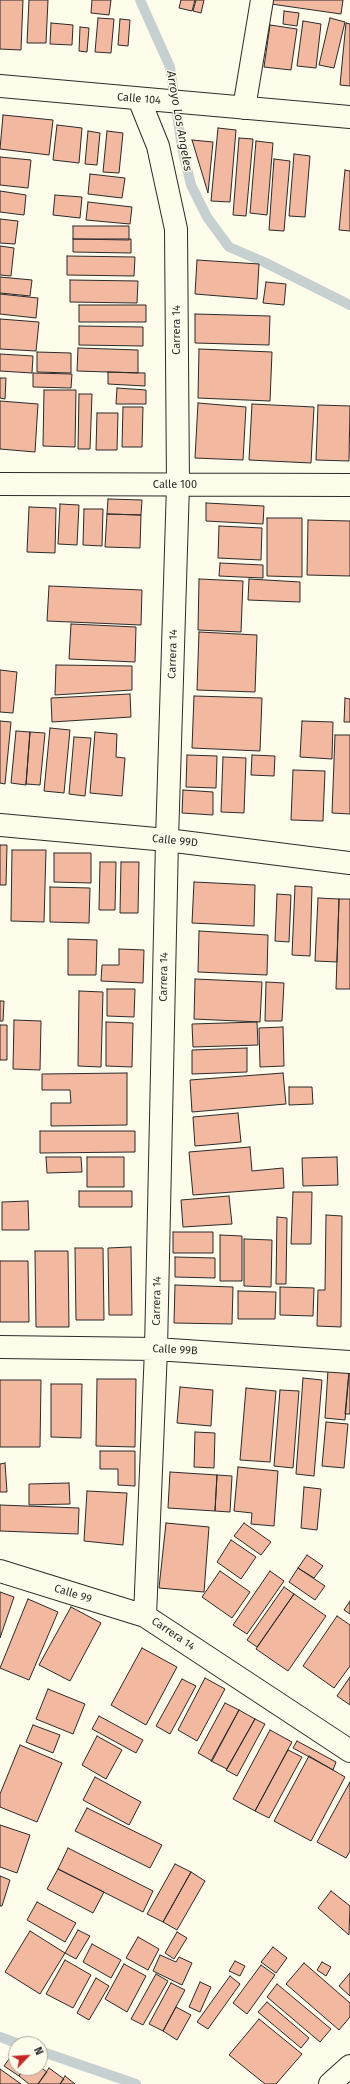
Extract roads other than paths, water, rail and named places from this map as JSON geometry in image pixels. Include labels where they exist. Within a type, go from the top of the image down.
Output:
[{"type":"street","points":[[244,108],[262,0]]},
{"type":"street","name":"Calle 104","points":[[0,86],[144,100],[350,117]]},
{"type":"street","name":"Carrera 14","points":[[144,100],[158,146],[176,229],[178,485],[167,840],[156,1349],[146,1616],[350,1751]]},
{"type":"street","name":"Calle 100","points":[[0,484],[350,485]]},
{"type":"street","name":"Calle 99D","points":[[0,826],[167,840],[350,863]]},
{"type":"street","name":"Calle 99B","points":[[0,1347],[156,1349],[350,1362]]},
{"type":"street","name":"Calle 99","points":[[0,1571],[146,1616]]},
{"type":"street","points":[[330,2084],[350,2066]]},
{"type":"waterway","name":"Arroyo Los Angeles","points":[[140,0],[170,67],[182,148],[191,185],[207,217],[229,247],[264,262],[350,305]]},
{"type":"waterway","points":[[0,2037],[8,2040]]},
{"type":"waterway","points":[[48,2054],[136,2084]]}]
